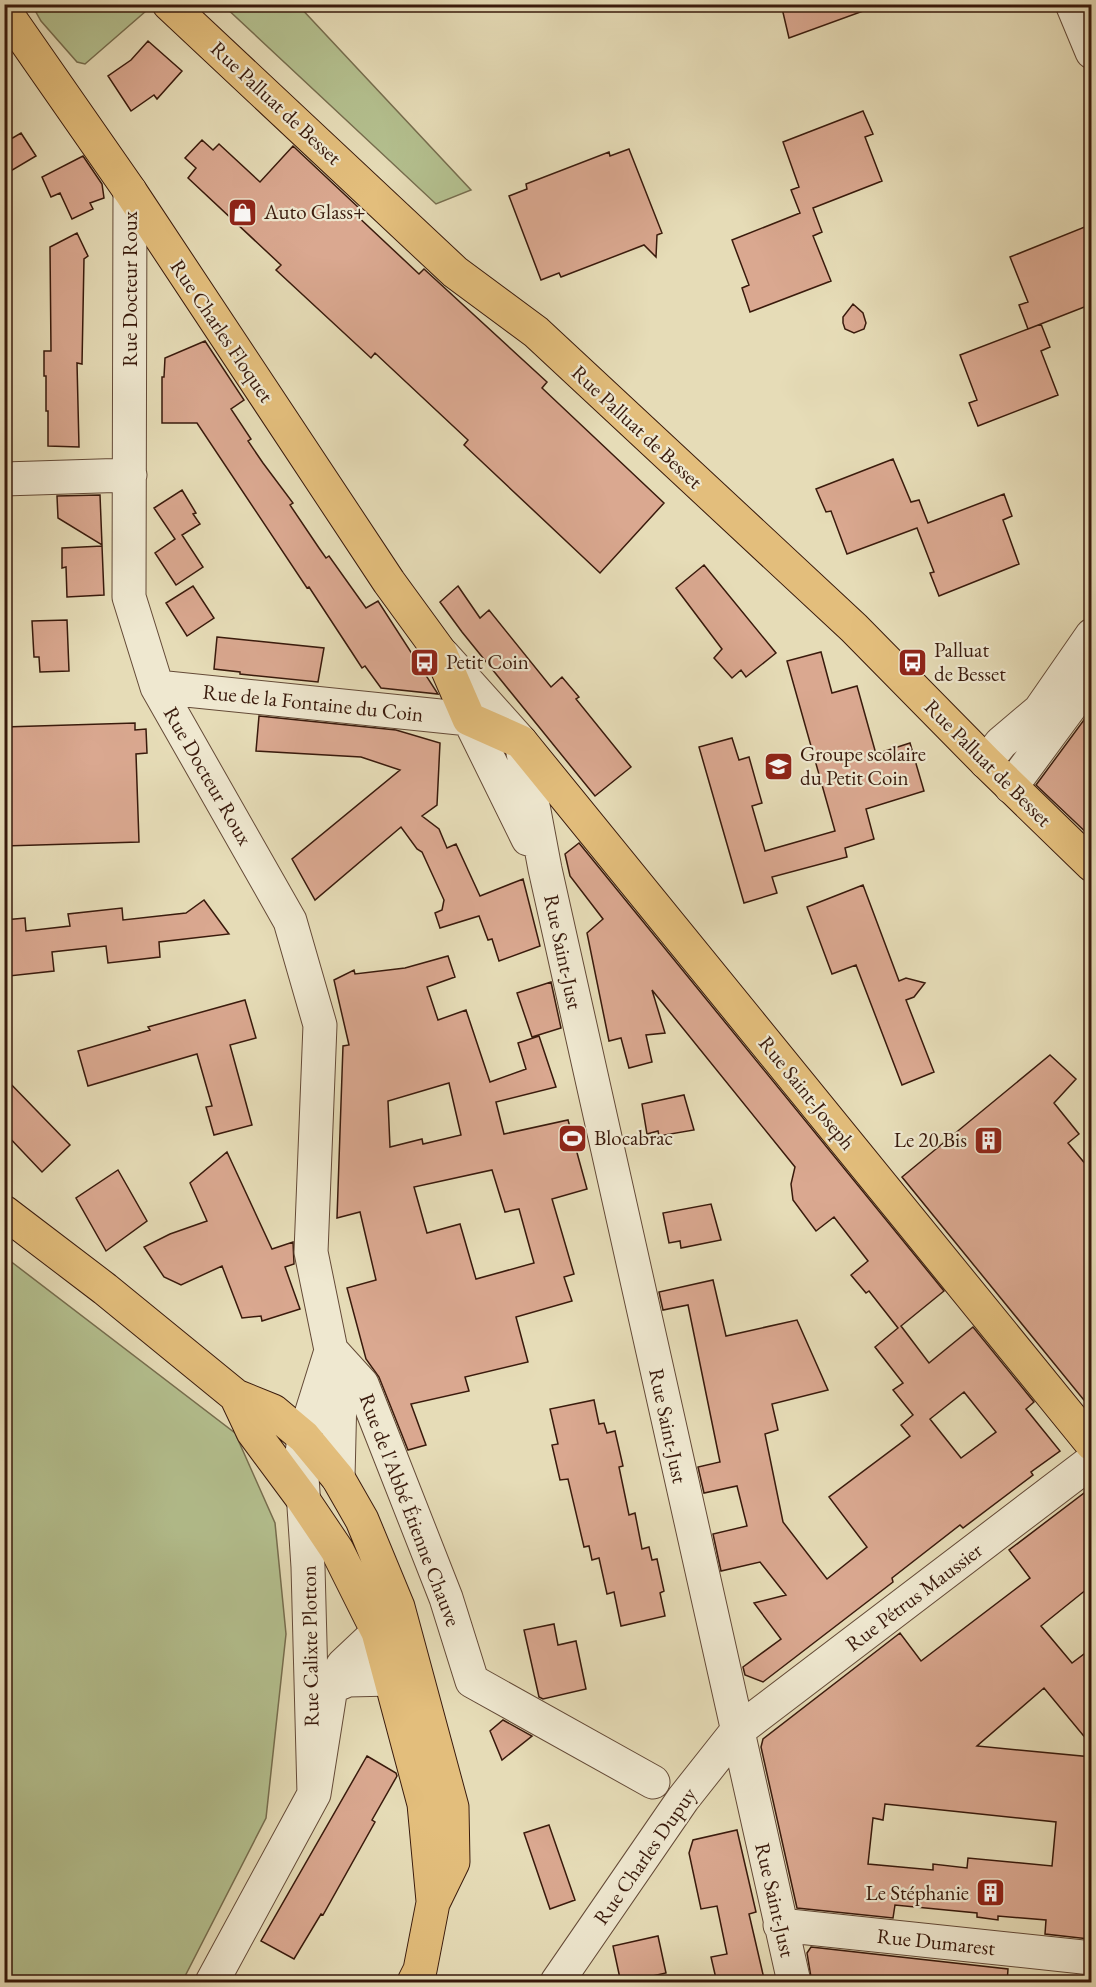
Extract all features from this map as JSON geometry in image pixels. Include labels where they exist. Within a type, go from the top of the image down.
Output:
[{"type":"main road","name":"Rue Palluat de Besset","points":[[169,4],[455,272],[536,332],[854,628],[1011,787],[1092,865]]},
{"type":"main road","name":"Rue Charles Floquet","points":[[4,10],[130,191],[389,582],[440,652],[469,719]]},
{"type":"main road","points":[[469,719],[521,742]]},
{"type":"main road","name":"Rue Saint-Joseph","points":[[521,742],[1092,1444]]},
{"type":"main road","points":[[4,1212],[105,1289],[236,1396],[273,1411],[304,1437],[338,1478],[362,1520],[401,1618],[452,1807],[453,1862],[433,1903],[420,1970],[414,1983]]},
{"type":"main road","points":[[236,1396],[253,1432],[302,1498],[336,1550],[378,1632],[424,1804],[433,1903]]},
{"type":"street","points":[[1072,4],[1092,52]]},
{"type":"street","name":"Rue Docteur Roux","points":[[130,191],[129,597],[157,687],[290,921],[320,1025],[311,1252],[340,1394],[338,1478]]},
{"type":"street","points":[[4,479],[130,475]]},
{"type":"street","points":[[986,762],[1001,743],[1040,711],[1092,635]]},
{"type":"street","name":"Rue Charles Floquet","points":[[440,652],[521,742]]},
{"type":"street","points":[[1011,787],[1092,677]]},
{"type":"street","name":"Rue de la Fontaine du Coin","points":[[157,687],[469,719]]},
{"type":"street","name":"Rue Saint-Just","points":[[469,719],[545,869]]},
{"type":"street","name":"Rue Saint-Just","points":[[521,742],[545,869],[736,1732],[794,1983]]},
{"type":"street","name":"Rue Docteur Roux","points":[[302,1498],[301,1462],[304,1437],[331,1349]]},
{"type":"street","name":"Rue de l'Abbé Étienne Chauve","points":[[331,1349],[362,1384],[446,1598],[472,1681],[653,1782]]},
{"type":"street","name":"Rue Pétrus Maussier","points":[[736,1732],[1092,1461]]},
{"type":"street","name":"Rue Calixte Plotton","points":[[302,1498],[308,1566],[314,1794]]},
{"type":"street","name":"Rue Calixte Plotton","points":[[212,1983],[314,1794],[331,1687],[344,1665],[378,1632],[392,1592]]},
{"type":"street","name":"Rue Calixte Plotton","points":[[331,1687],[348,1680],[392,1678]]},
{"type":"street","name":"Rue Charles Dupuy","points":[[557,1983],[683,1799],[736,1732]]},
{"type":"street","name":"Rue Dumarest","points":[[780,1925],[1092,1958]]},
{"type":"green space","points":[[32,5],[140,5],[146,11],[85,64],[77,62],[41,21]]},
{"type":"green space","points":[[223,5],[298,5],[471,190],[436,204]]},
{"type":"green space","points":[[5,1257],[235,1433],[275,1523],[286,1634],[266,1818],[182,1982],[5,1982]]},
{"type":"building","points":[[781,4],[877,4],[877,6],[789,38]]},
{"type":"building","points":[[148,41],[182,71],[157,99],[154,95],[131,111],[108,76],[131,60]]},
{"type":"building","points":[[863,111],[873,134],[865,137],[882,181],[813,208],[822,232],[813,236],[831,281],[750,312],[742,288],[749,285],[732,240],[800,213],[791,190],[799,187],[783,142]]},
{"type":"building","points":[[21,133],[36,156],[4,175],[4,143]]},
{"type":"building","points":[[202,140],[213,150],[219,144],[260,182],[293,146],[359,208],[354,213],[419,274],[424,269],[547,382],[542,388],[664,503],[600,573],[464,445],[468,440],[375,353],[371,358],[276,270],[281,265],[188,178],[196,168],[185,158]]},
{"type":"building","points":[[629,149],[662,233],[657,235],[656,257],[644,245],[561,277],[559,273],[541,280],[509,196],[527,189],[526,184],[609,152],[610,156]]},
{"type":"building","points":[[83,156],[102,184],[104,198],[90,203],[93,209],[72,219],[60,193],[51,197],[42,177]]},
{"type":"building","points":[[1092,224],[1092,304],[1028,329],[1019,305],[1028,302],[1010,257]]},
{"type":"building","points":[[77,233],[88,256],[84,259],[82,364],[77,363],[79,447],[48,446],[44,351],[51,351],[50,247]]},
{"type":"building","points":[[853,304],[863,313],[866,323],[864,329],[854,333],[845,329],[843,323],[843,317]]},
{"type":"building","points":[[1041,324],[1050,347],[1041,351],[1058,395],[978,426],[969,403],[977,400],[960,355]]},
{"type":"building","points":[[205,341],[244,400],[231,409],[251,439],[248,441],[293,503],[290,505],[326,558],[329,556],[366,608],[378,601],[438,694],[381,688],[365,666],[362,668],[197,423],[162,423],[162,377],[164,377],[165,358]]},
{"type":"building","points":[[893,459],[911,502],[919,500],[928,523],[1004,494],[1012,516],[1003,520],[1019,564],[939,596],[930,573],[934,572],[917,528],[847,554],[831,511],[826,512],[816,489]]},
{"type":"building","points":[[182,490],[200,524],[182,535],[203,567],[176,585],[155,553],[175,539],[154,508]]},
{"type":"building","points":[[100,495],[102,545],[58,518],[57,496]]},
{"type":"building","points":[[102,546],[104,595],[67,597],[66,567],[62,568],[62,548]]},
{"type":"building","points":[[704,565],[776,653],[746,677],[741,670],[732,678],[714,658],[722,649],[676,588]]},
{"type":"building","points":[[193,586],[214,618],[187,636],[166,603]]},
{"type":"building","points":[[458,586],[480,618],[489,610],[551,687],[562,677],[579,697],[576,699],[631,767],[595,796],[440,602]]},
{"type":"building","points":[[67,620],[69,671],[40,672],[39,657],[34,657],[32,621]]},
{"type":"building","points":[[217,637],[324,648],[318,682],[214,669]]},
{"type":"building","points":[[821,652],[832,693],[857,686],[876,754],[910,743],[924,791],[866,809],[874,839],[845,848],[847,857],[772,877],[777,893],[744,903],[699,747],[732,738],[739,760],[749,757],[762,803],[752,806],[765,851],[835,831],[787,661]]},
{"type":"building","points":[[1092,709],[1092,838],[1036,785]]},
{"type":"building","points":[[259,716],[396,730],[440,743],[437,805],[422,816],[439,829],[447,848],[456,844],[480,896],[523,879],[540,946],[499,961],[492,939],[488,940],[479,916],[440,928],[435,913],[442,910],[444,900],[422,852],[417,849],[401,827],[315,900],[292,859],[400,770],[361,757],[256,751]]},
{"type":"building","points":[[135,723],[135,730],[146,729],[147,753],[136,754],[139,842],[4,846],[4,727]]},
{"type":"building","points":[[579,843],[944,1291],[901,1326],[929,1363],[973,1327],[1034,1402],[1026,1409],[1060,1451],[1031,1472],[1033,1475],[963,1528],[960,1525],[892,1578],[893,1582],[763,1682],[745,1675],[743,1667],[781,1639],[754,1603],[786,1595],[760,1562],[721,1571],[713,1534],[747,1526],[737,1486],[704,1493],[698,1467],[720,1462],[688,1305],[663,1310],[659,1292],[713,1280],[726,1336],[797,1320],[828,1390],[772,1404],[778,1430],[765,1434],[783,1522],[827,1579],[867,1547],[829,1497],[910,1436],[901,1425],[913,1415],[893,1390],[903,1383],[875,1347],[898,1328],[869,1291],[866,1293],[851,1275],[868,1261],[834,1217],[816,1231],[793,1200],[791,1184],[795,1167],[652,990],[665,1033],[646,1035],[652,1062],[629,1068],[621,1038],[609,1041],[587,933],[603,919],[570,876],[565,854]],"holes":[[[964,1392],[996,1432],[961,1458],[930,1419]]]},
{"type":"building","points":[[863,885],[899,981],[906,978],[925,983],[914,997],[906,1000],[934,1072],[902,1085],[856,965],[832,974],[807,907]]},
{"type":"building","points":[[204,900],[229,934],[159,942],[160,957],[108,963],[106,946],[52,952],[54,971],[9,976],[4,947],[4,920],[25,918],[26,931],[70,926],[68,914],[122,908],[123,920],[186,913]]},
{"type":"building","points":[[448,956],[455,977],[427,987],[438,1020],[466,1010],[490,1082],[526,1069],[518,1043],[539,1036],[556,1087],[496,1102],[504,1134],[568,1120],[587,1189],[552,1199],[574,1274],[564,1277],[572,1301],[516,1317],[528,1362],[465,1377],[469,1391],[411,1404],[426,1445],[408,1450],[379,1377],[366,1359],[347,1288],[376,1280],[360,1212],[337,1218],[343,1046],[349,1045],[334,980],[354,970],[355,974],[405,968]],"holes":[[[449,1083],[461,1135],[423,1144],[422,1139],[390,1147],[388,1101]],[[492,1170],[505,1212],[519,1209],[534,1263],[476,1279],[460,1224],[427,1233],[414,1187]]]},
{"type":"building","points":[[551,982],[561,1028],[532,1037],[517,993]]},
{"type":"building","points":[[245,1000],[256,1038],[230,1045],[252,1125],[214,1135],[206,1107],[212,1106],[197,1054],[88,1086],[78,1051],[150,1030],[148,1027]]},
{"type":"building","points":[[1050,1055],[1076,1079],[1054,1103],[1079,1134],[1068,1143],[1092,1172],[1092,1410],[902,1177]]},
{"type":"building","points":[[4,1077],[70,1145],[42,1172],[4,1132]]},
{"type":"building","points":[[684,1095],[694,1130],[659,1136],[658,1131],[647,1134],[642,1104]]},
{"type":"building","points":[[227,1152],[272,1249],[293,1242],[294,1264],[285,1267],[300,1309],[262,1321],[261,1316],[242,1318],[222,1266],[181,1285],[164,1277],[144,1247],[170,1234],[207,1221],[190,1183]]},
{"type":"building","points":[[118,1170],[147,1221],[106,1251],[76,1198]]},
{"type":"building","points":[[711,1204],[721,1240],[681,1248],[680,1241],[669,1243],[663,1213]]},
{"type":"building","points":[[594,1400],[599,1424],[604,1423],[607,1433],[615,1431],[623,1466],[619,1467],[629,1515],[635,1513],[642,1549],[649,1547],[652,1560],[657,1559],[664,1591],[660,1593],[665,1616],[621,1626],[614,1592],[607,1594],[599,1558],[592,1560],[589,1546],[584,1547],[568,1479],[560,1480],[552,1445],[558,1444],[550,1409]]},
{"type":"building","points":[[1092,1487],[1092,1585],[1041,1626],[1072,1663],[1092,1648],[1092,1746],[1044,1688],[977,1746],[1092,1757],[1092,1917],[1089,1939],[1045,1934],[1046,1920],[998,1916],[998,1920],[977,1917],[977,1913],[895,1905],[893,1918],[797,1908],[761,1747],[763,1739],[900,1633],[921,1661],[1030,1578],[1009,1550]],"holes":[[[885,1804],[1056,1822],[1052,1866],[968,1858],[967,1868],[933,1864],[933,1870],[868,1864],[873,1818],[883,1820]]]},
{"type":"building","points":[[554,1624],[558,1645],[576,1641],[586,1689],[543,1699],[539,1697],[524,1630]]},
{"type":"building","points":[[503,1720],[532,1736],[502,1760],[490,1731]]},
{"type":"building","points":[[367,1756],[396,1773],[397,1776],[372,1820],[375,1822],[323,1915],[321,1914],[294,1959],[261,1941]]},
{"type":"building","points":[[549,1825],[575,1900],[550,1909],[524,1833]]},
{"type":"building","points":[[737,1830],[756,1912],[749,1914],[765,1983],[717,1983],[711,1957],[727,1954],[717,1906],[701,1909],[689,1853],[693,1840]]},
{"type":"building","points":[[658,1936],[666,1973],[621,1983],[613,1946]]},
{"type":"building","points":[[811,1947],[1008,1969],[1007,1983],[812,1983],[807,1953]]},
{"type":"place","name":"Auto Glass+","points":[[243,212]]},
{"type":"place","name":"Petit Coin","points":[[425,662]]},
{"type":"place","name":"Palluat de Besset","points":[[913,662]]},
{"type":"place","name":"Groupe scolaire du Petit Coin","points":[[779,766]]},
{"type":"place","name":"Blocabrac","points":[[573,1138]]},
{"type":"place","name":"Le 20 Bis","points":[[988,1140]]},
{"type":"place","name":"Le Stéphanie","points":[[990,1893]]}]
